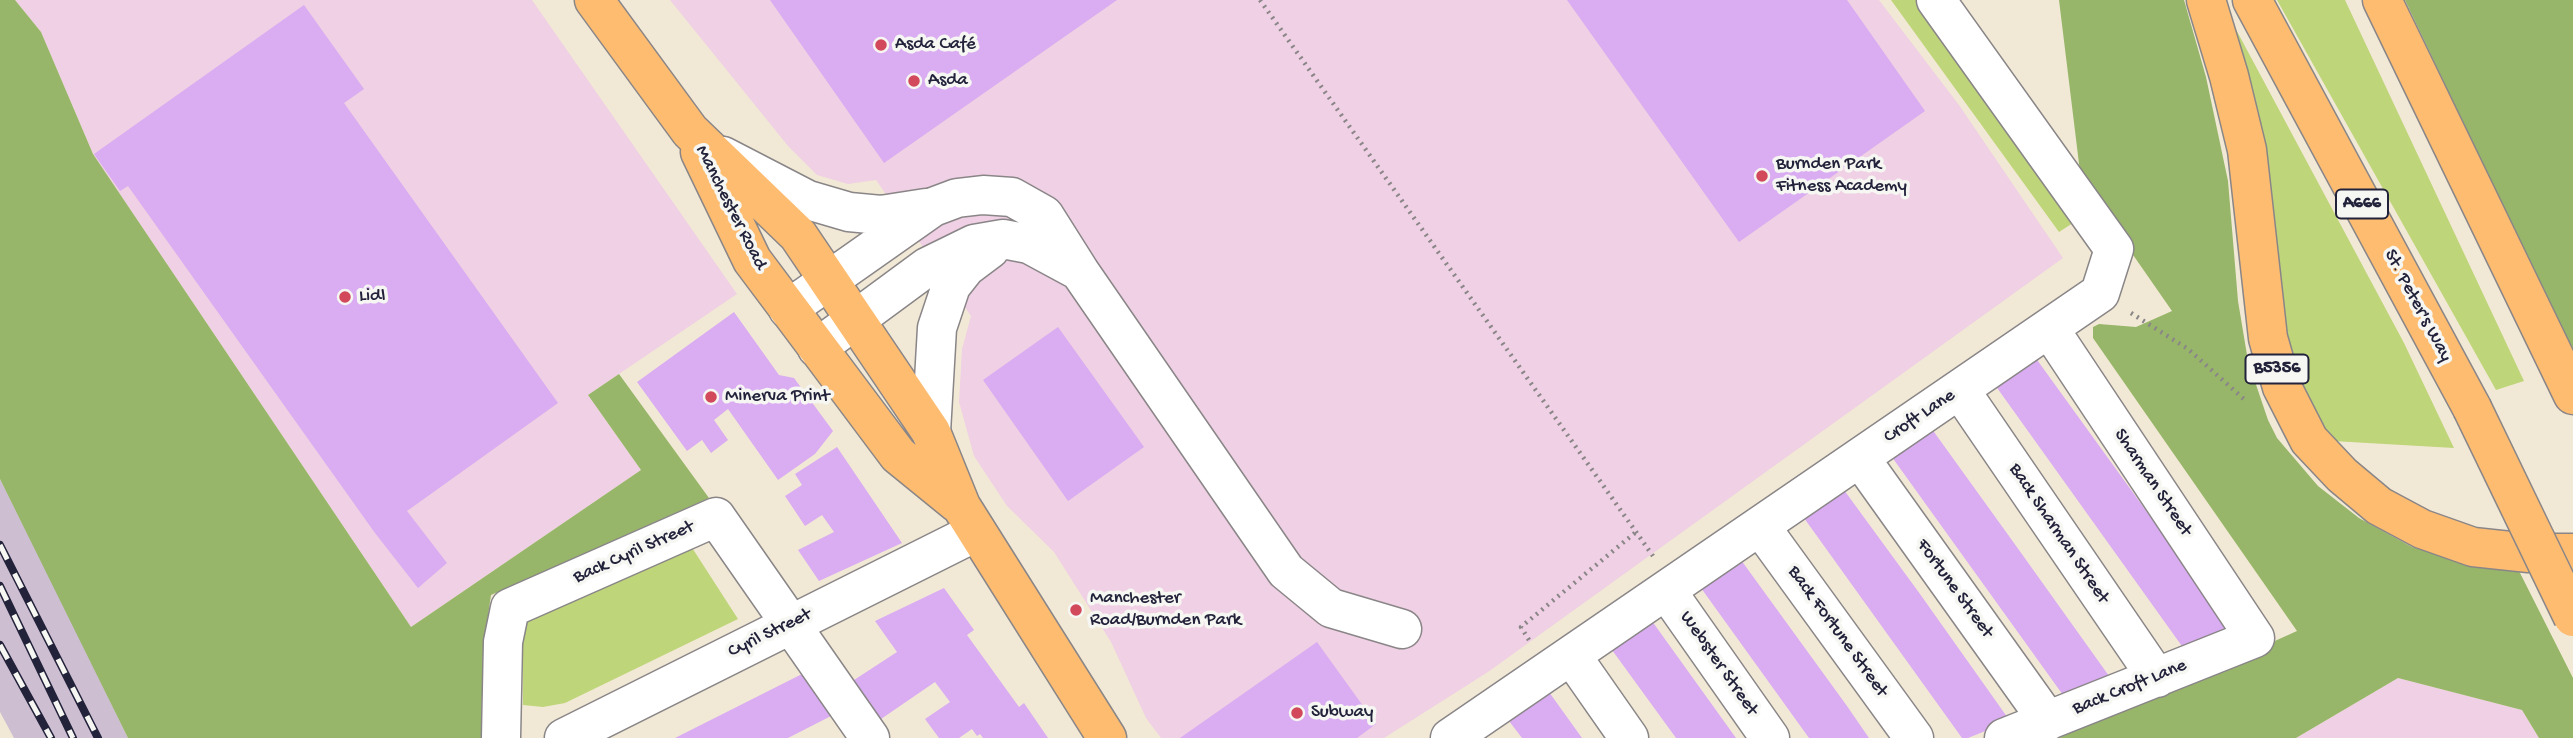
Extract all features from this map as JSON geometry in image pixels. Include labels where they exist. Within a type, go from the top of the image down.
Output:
[{"type":"main road","name":"Manchester Road","points":[[594,0],[699,140],[798,234],[931,432],[969,519],[1107,738]]},
{"type":"main road","name":"B5356","points":[[2206,0],[2229,76],[2247,150],[2268,338],[2282,387],[2309,440],[2342,475],[2379,506],[2422,529],[2473,547],[2529,553],[2573,553]]},
{"type":"main road","name":"St. Peter's Way","points":[[2252,0],[2472,408],[2573,617]]},
{"type":"main road","points":[[2382,0],[2573,395]]},
{"type":"main road","name":"Manchester Road","points":[[699,140],[752,261],[898,455],[969,519]]},
{"type":"street","points":[[1936,0],[2113,249],[2100,293]]},
{"type":"street","points":[[699,140],[808,200],[849,212],[881,215],[933,207],[957,198],[983,195],[1012,197],[1044,215],[1080,272],[1286,571],[1331,608],[1402,629]]},
{"type":"street","points":[[788,309],[933,207]]},
{"type":"street","points":[[817,348],[928,267],[974,244],[1003,239],[1029,244],[1080,272]]},
{"type":"street","points":[[931,432],[937,328],[951,286],[966,267],[1003,239]]},
{"type":"street","name":"Croft Lane","points":[[1473,732],[1560,663],[2100,293]]},
{"type":"street","name":"Sharman Street","points":[[2049,328],[2255,638]]},
{"type":"street","name":"Back Sharman Street","points":[[1960,390],[2157,678]]},
{"type":"street","name":"Fortune Street","points":[[1860,458],[2048,721]]},
{"type":"street","name":"Back Cyril Street","points":[[501,738],[503,642],[510,608],[716,517],[790,624]]},
{"type":"street","name":"Cyril Street","points":[[564,738],[790,624],[969,519]]},
{"type":"street","name":"Back Fortune Street","points":[[1760,526],[1914,738]]},
{"type":"street","name":"Webster Street","points":[[1670,588],[1770,738]]},
{"type":"street","points":[[790,624],[870,738]]},
{"type":"street","name":"Back Croft Lane","points":[[2004,738],[2255,638]]},
{"type":"street","points":[[1560,663],[1629,738]]},
{"type":"path","points":[[1260,0],[1636,532],[1670,588]]},
{"type":"path","points":[[2100,293],[2188,349],[2248,403]]},
{"type":"path","points":[[1560,663],[1521,628],[1636,532]]},
{"type":"shaded area","points":[[15,0],[532,0],[737,294],[588,395],[641,470],[411,627],[93,154],[41,32]]},
{"type":"shaded area","points":[[670,0],[1879,0],[1959,105],[2063,258],[1488,672],[1384,738],[1161,738],[1146,718],[1111,642],[1054,552],[1007,506],[974,456],[959,402],[962,349],[971,316],[876,180],[848,184],[817,175],[788,146]]},
{"type":"shaded area","points":[[0,479],[128,738],[14,738],[0,712]]},
{"type":"shaded area","points":[[2398,678],[2522,710],[2539,738],[2296,738]]},
{"type":"green space","points":[[0,0],[15,0],[41,32],[93,154],[411,627],[641,470],[588,395],[619,374],[709,498],[491,595],[483,650],[481,738],[128,738],[0,479]]},
{"type":"green space","points":[[1891,0],[1917,0],[2073,223],[2059,232]]},
{"type":"green space","points":[[2059,0],[2184,0],[2206,77],[2228,181],[2238,301],[2248,361],[2277,438],[2318,486],[2359,518],[2412,547],[2462,562],[2518,569],[2573,678],[2573,738],[2539,738],[2522,710],[2398,678],[2296,738],[2059,738],[2297,631],[2093,338],[2093,327],[2099,324],[2136,327],[2172,311],[2081,180]]},
{"type":"green space","points":[[2277,0],[2345,0],[2524,381],[2496,390]]},
{"type":"green space","points":[[2405,0],[2573,0],[2573,354]]},
{"type":"green space","points":[[2232,22],[2404,343],[2454,448],[2333,441],[2297,389],[2278,317]]},
{"type":"green space","points":[[689,543],[738,619],[565,703],[543,707],[523,705],[523,618]]},
{"type":"building","name":"Asda","points":[[770,0],[1117,0],[884,163]]},
{"type":"building","name":"Burnden Park Fitness Academy","points":[[1567,0],[1847,0],[1925,111],[1739,242]]},
{"type":"building","name":"Lidl","points":[[304,5],[364,89],[344,103],[558,403],[407,511],[447,563],[418,588],[375,533],[128,186],[120,191],[94,154]]},
{"type":"building","name":"Minerva Print","points":[[734,312],[779,375],[794,378],[833,431],[815,454],[778,480],[728,409],[714,420],[728,440],[711,453],[702,440],[687,451],[637,382]]},
{"type":"building","points":[[1058,327],[1144,447],[1068,501],[983,380]]},
{"type":"building","points":[[2035,357],[2230,630],[2184,649],[1995,385]]},
{"type":"building","points":[[1929,425],[2109,676],[2063,695],[1889,453]]},
{"type":"building","points":[[837,447],[902,543],[819,581],[798,550],[834,532],[822,515],[805,526],[785,496],[802,485],[795,474]]},
{"type":"building","points":[[1844,490],[2010,721],[1962,738],[1804,518]]},
{"type":"building","points":[[1741,560],[1869,738],[1809,738],[1701,588]]},
{"type":"building","points":[[944,588],[974,630],[967,635],[1019,707],[1024,703],[1048,738],[983,738],[980,734],[977,736],[972,729],[959,738],[939,738],[925,719],[950,702],[935,682],[881,719],[854,680],[897,652],[875,621]]},
{"type":"building","points":[[1652,621],[1736,738],[1676,738],[1612,650]]},
{"type":"building","points":[[1317,642],[1376,724],[1357,738],[1180,738]]},
{"type":"building","points":[[810,670],[833,715],[788,738],[675,738]]},
{"type":"building","points":[[1549,692],[1582,738],[1522,738],[1509,721]]},
{"type":"railway","points":[[0,545],[98,738]]},
{"type":"railway","points":[[0,586],[73,738]]},
{"type":"railway","points":[[0,645],[51,738]]},
{"type":"place","name":"Asda Café","points":[[881,45]]},
{"type":"place","name":"Asda","points":[[914,81]]},
{"type":"place","name":"Burnden Park Fitness Academy","points":[[1762,176]]},
{"type":"place","name":"Lidl","points":[[345,297]]},
{"type":"place","name":"Minerva Print","points":[[711,397]]},
{"type":"place","name":"Manchester Road/Burnden Park","points":[[1076,610]]},
{"type":"place","name":"Subway","points":[[1297,713]]}]
